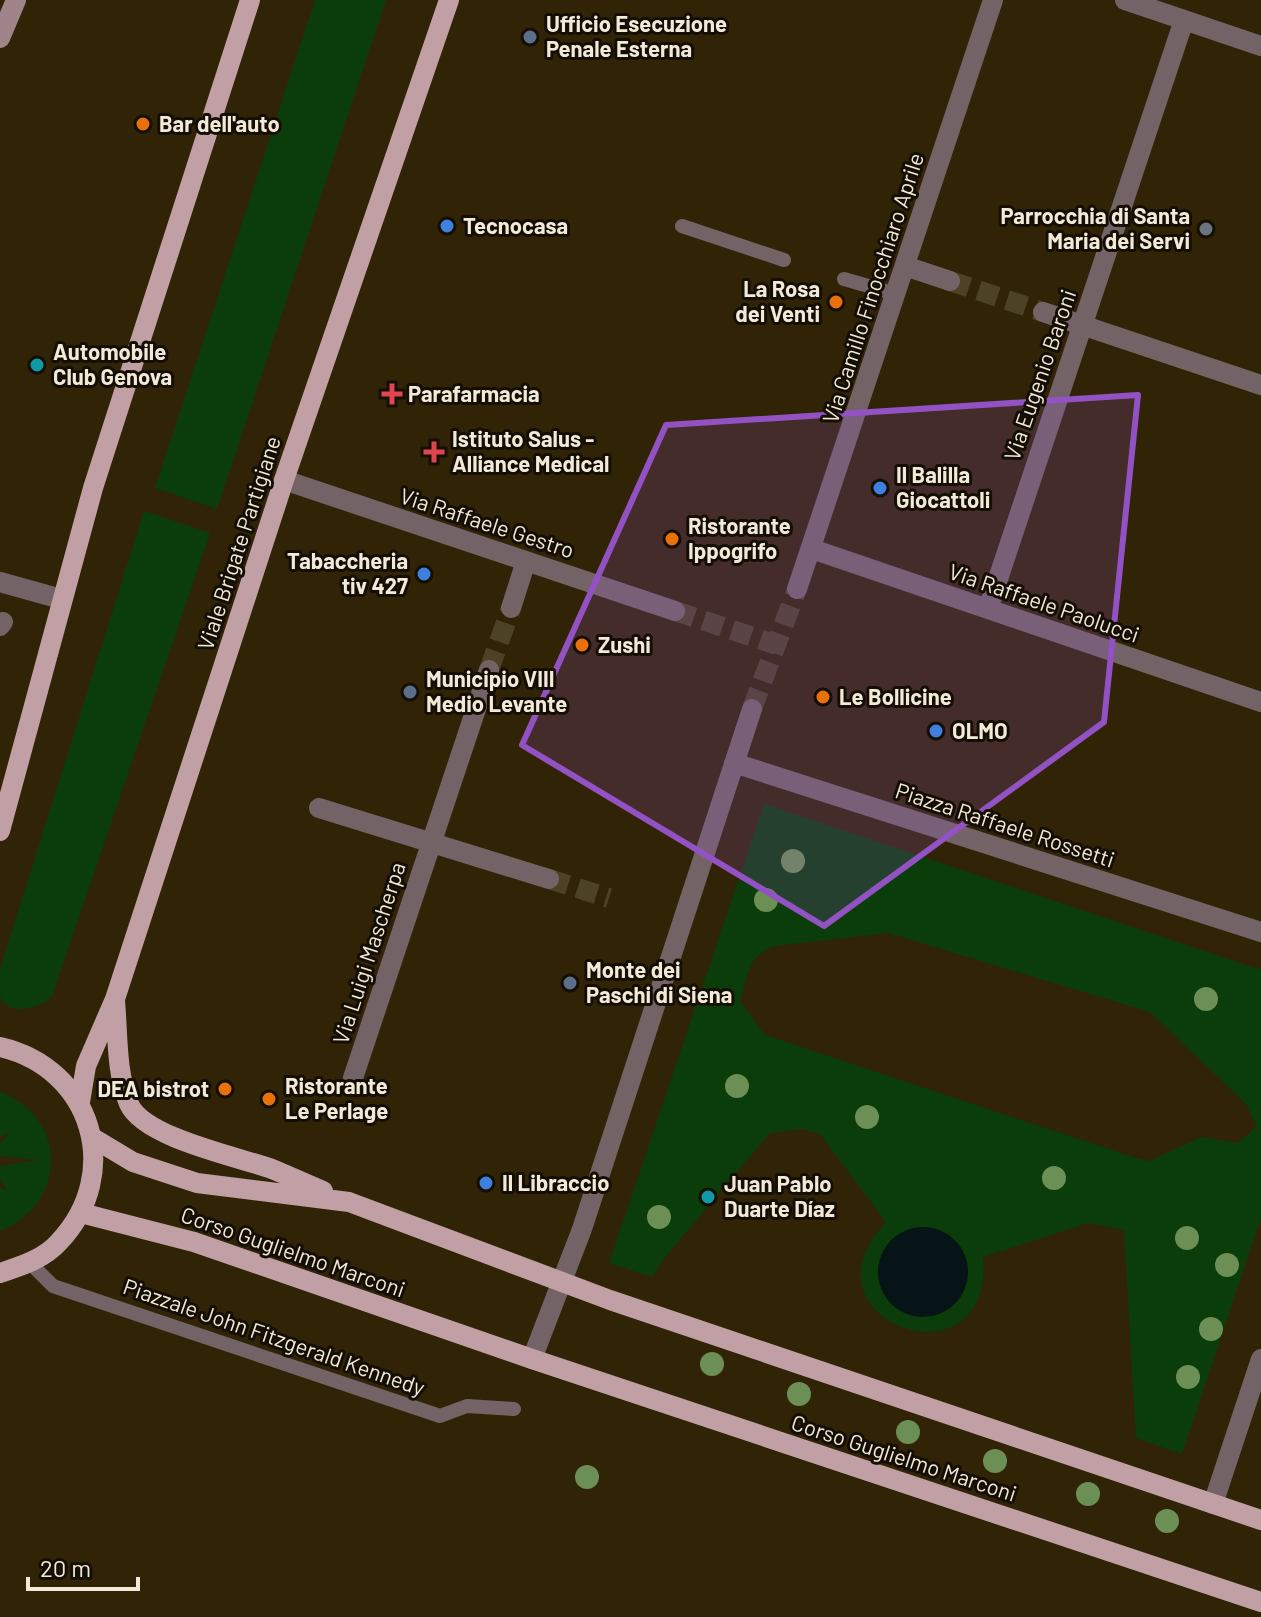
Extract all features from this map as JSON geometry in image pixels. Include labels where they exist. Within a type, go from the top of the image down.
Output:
[{"type":"main road","points":[[0,38],[16,0]]},
{"type":"main road","points":[[0,831],[93,488],[250,0]]},
{"type":"main road","name":"Viale Brigate Partigiane","points":[[80,1102],[86,1066],[115,999],[284,480],[449,0]]},
{"type":"main road","points":[[115,999],[122,1080],[130,1108],[153,1126],[187,1143],[271,1169],[349,1202]]},
{"type":"main road","points":[[0,1047],[23,1052],[55,1072],[80,1102],[93,1138],[93,1177],[81,1213],[58,1244],[30,1263],[0,1273]]},
{"type":"main road","name":"Corso Guglielmo Marconi","points":[[93,1138],[133,1162],[197,1183],[349,1202],[561,1282],[1261,1520]]},
{"type":"main road","name":"Corso Guglielmo Marconi","points":[[81,1213],[194,1242],[532,1359],[1261,1602]]},
{"type":"street","name":"Via Camillo Finocchiaro Aprile","points":[[797,589],[993,0]]},
{"type":"street","points":[[1125,0],[1261,46]]},
{"type":"street","name":"Via Eugenio Baroni","points":[[988,609],[1184,20]]},
{"type":"street","points":[[905,266],[950,281]]},
{"type":"street","points":[[1043,312],[1261,385]]},
{"type":"street","name":"Via Raffaele Gestro","points":[[284,480],[675,611]]},
{"type":"street","name":"Via Raffaele Paolucci","points":[[812,549],[1261,702]]},
{"type":"street","points":[[511,608],[526,561]]},
{"type":"street","points":[[0,582],[61,599]]},
{"type":"street","name":"Via Luigi Mascherpa","points":[[353,1078],[489,670]]},
{"type":"street","points":[[532,1359],[582,1229],[752,709]]},
{"type":"street","name":"Piazza Raffaele Rossetti","points":[[734,763],[1261,932]]},
{"type":"street","name":"Via Luigi Mascherpa","points":[[319,808],[549,879]]},
{"type":"street","points":[[1213,1504],[1261,1359]]},
{"type":"lane","points":[[682,226],[784,260]]},
{"type":"lane","points":[[844,279],[896,294]]},
{"type":"lane","name":"Piazzale John Fitzgerald Kennedy","points":[[30,1263],[53,1286],[440,1416],[467,1406],[514,1409]]},
{"type":"highlighted area","points":[[1138,395],[1104,722],[824,926],[522,745],[666,425]]},
{"type":"green space","points":[[315,0],[386,0],[217,509],[155,488]]},
{"type":"green space","points":[[144,511],[210,533],[52,996],[33,1007],[9,1007],[0,996],[0,969]]},
{"type":"green space","points":[[764,804],[1261,970],[1261,1217],[1182,1454],[1136,1438],[1124,1230],[1088,1223],[983,1257],[978,1298],[960,1323],[933,1332],[903,1328],[878,1313],[863,1289],[863,1258],[886,1222],[820,1134],[801,1129],[770,1133],[666,1256],[652,1277],[609,1263]],"holes":[[[888,933],[1150,1012],[1246,1104],[1257,1126],[1238,1143],[1201,1137],[1149,1161],[1133,1157],[765,1035],[740,1001],[753,961],[765,950],[774,946]]]},
{"type":"green space","points":[[0,1092],[23,1104],[39,1121],[48,1140],[51,1161],[48,1182],[38,1202],[22,1218],[0,1231],[0,1187],[8,1192],[0,1179],[0,1166],[38,1160],[0,1156],[0,1145],[9,1132],[0,1137]]},
{"type":"shaded area","points":[[923,1227],[940,1230],[955,1240],[965,1255],[968,1272],[965,1289],[955,1304],[940,1314],[923,1317],[906,1314],[891,1304],[881,1289],[878,1272],[881,1255],[891,1240],[906,1230]]},
{"type":"tunnel","points":[[950,281],[1043,312]]},
{"type":"tunnel","points":[[752,709],[797,589]]},
{"type":"tunnel","points":[[489,670],[511,608]]},
{"type":"tunnel","points":[[675,611],[777,645]]},
{"type":"tunnel","points":[[549,879],[609,898]]},
{"type":"place","name":"Ufficio Esecuzione Penale Esterna","points":[[530,37]]},
{"type":"place","name":"Bar dell'auto","points":[[143,124]]},
{"type":"place","name":"Tecnocasa","points":[[447,226]]},
{"type":"place","name":"Parrocchia di Santa Maria dei Servi","points":[[1206,229]]},
{"type":"place","name":"La Rosa dei Venti","points":[[836,302]]},
{"type":"place","name":"Automobile Club Genova","points":[[37,365]]},
{"type":"place","name":"Parafarmacia","points":[[392,394]]},
{"type":"place","name":"Istituto Salus - Alliance Medical","points":[[434,452]]},
{"type":"place","name":"Il Balilla Giocattoli","points":[[880,488]]},
{"type":"place","name":"Ristorante Ippogrifo","points":[[672,539]]},
{"type":"place","name":"Tabaccheria tiv 427","points":[[424,574]]},
{"type":"place","name":"Zushi","points":[[582,645]]},
{"type":"place","name":"Municipio VIII Medio Levante","points":[[410,692]]},
{"type":"place","name":"Le Bollicine","points":[[823,697]]},
{"type":"place","name":"OLMO","points":[[936,731]]},
{"type":"place","name":"Monte dei Paschi di Siena","points":[[570,983]]},
{"type":"place","name":"DEA bistrot","points":[[225,1089]]},
{"type":"place","name":"Ristorante Le Perlage","points":[[269,1099]]},
{"type":"place","name":"Il Libraccio","points":[[486,1183]]},
{"type":"place","name":"Juan Pablo Duarte Díaz","points":[[708,1197]]}]
